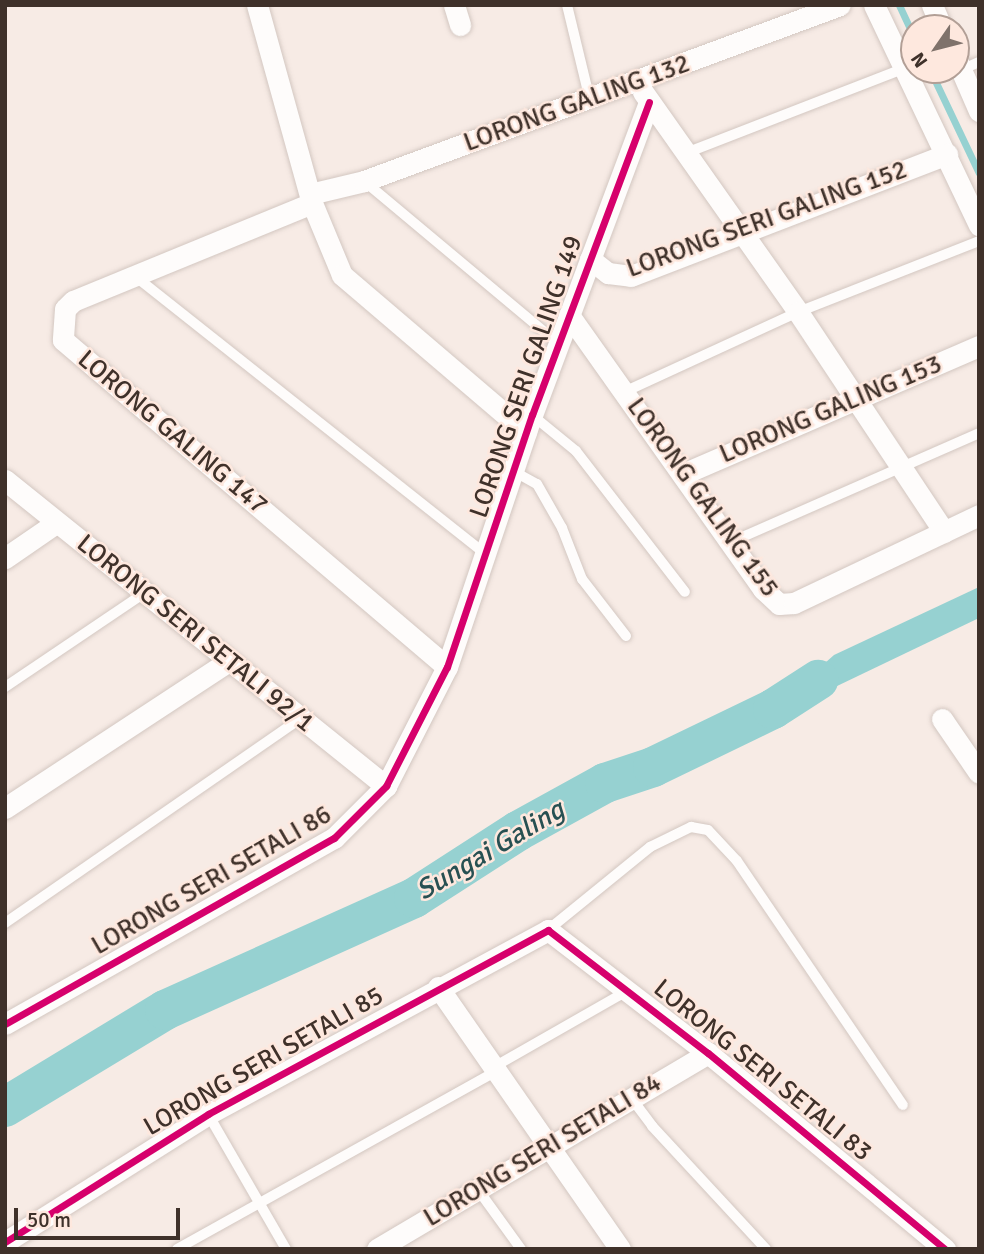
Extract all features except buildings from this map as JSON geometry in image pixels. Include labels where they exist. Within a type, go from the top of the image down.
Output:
[{"type":"street","points":[[257,5],[311,199],[342,275],[529,424]]},
{"type":"street","name":"LORONG GALING 132","points":[[311,199],[637,84],[840,5]]},
{"type":"street","points":[[874,5],[900,58]]},
{"type":"street","points":[[970,81],[979,111]]},
{"type":"street","points":[[637,84],[798,312],[944,532]]},
{"type":"street","points":[[913,84],[979,225]]},
{"type":"street","name":"LORONG SERI GALING 149","points":[[447,667],[529,424],[649,102]]},
{"type":"street","name":"LORONG SERI GALING 152","points":[[590,260],[608,273],[631,276],[947,154]]},
{"type":"street","name":"LORONG GALING 147","points":[[311,199],[136,277],[73,301],[65,309],[63,340],[447,667]]},
{"type":"street","name":"LORONG GALING 155","points":[[569,315],[772,600],[787,606],[979,515]]},
{"type":"street","name":"LORONG GALING 153","points":[[683,474],[979,346]]},
{"type":"street","name":"LORONG SERI SETALI 92/1","points":[[5,480],[227,662],[386,786]]},
{"type":"street","points":[[5,558],[56,523]]},
{"type":"street","points":[[5,808],[227,662]]},
{"type":"street","name":"LORONG SERI SETALI 86","points":[[9,1015],[334,838],[386,786],[447,667]]},
{"type":"street","points":[[942,719],[979,773]]},
{"type":"street","name":"LORONG SERI SETALI 85","points":[[10,1244],[208,1114],[438,987],[548,930]]},
{"type":"street","name":"LORONG SERI SETALI 83","points":[[548,930],[708,1053],[945,1249]]},
{"type":"street","points":[[438,987],[620,1249]]},
{"type":"street","name":"LORONG SERI SETALI 84","points":[[387,1246],[708,1053]]},
{"type":"lane","points":[[567,5],[590,100]]},
{"type":"lane","points":[[686,153],[900,70]]},
{"type":"lane","points":[[364,181],[560,345]]},
{"type":"lane","points":[[624,392],[798,312],[979,241]]},
{"type":"lane","points":[[136,277],[486,554]]},
{"type":"lane","points":[[529,424],[576,451],[685,592]]},
{"type":"lane","points":[[731,542],[979,433]]},
{"type":"lane","points":[[515,472],[537,484],[562,528],[582,579],[626,636]]},
{"type":"lane","points":[[5,687],[143,594]]},
{"type":"lane","points":[[5,923],[300,719]]},
{"type":"lane","points":[[548,930],[650,847],[691,827],[708,830],[737,861],[903,1105]]},
{"type":"lane","points":[[177,1249],[494,1070],[629,990]]},
{"type":"lane","points":[[632,1099],[652,1126],[766,1249]]},
{"type":"lane","points":[[208,1114],[286,1249]]},
{"type":"lane","points":[[479,1191],[521,1249]]},
{"type":"water","points":[[979,587],[979,618],[835,687],[773,709],[834,655]]},
{"type":"waterway","points":[[899,5],[903,14]]},
{"type":"waterway","points":[[937,84],[979,173]]},
{"type":"waterway","name":"Sungai Galing","points":[[5,1107],[165,1010],[414,898],[518,831],[605,783],[653,767],[773,709],[818,680]]},
{"type":"cycle path","points":[[5,1024],[334,838],[386,786],[447,667],[532,415],[649,102]]},
{"type":"cycle path","points":[[5,1242],[208,1114],[548,930],[708,1053],[945,1249]]}]
